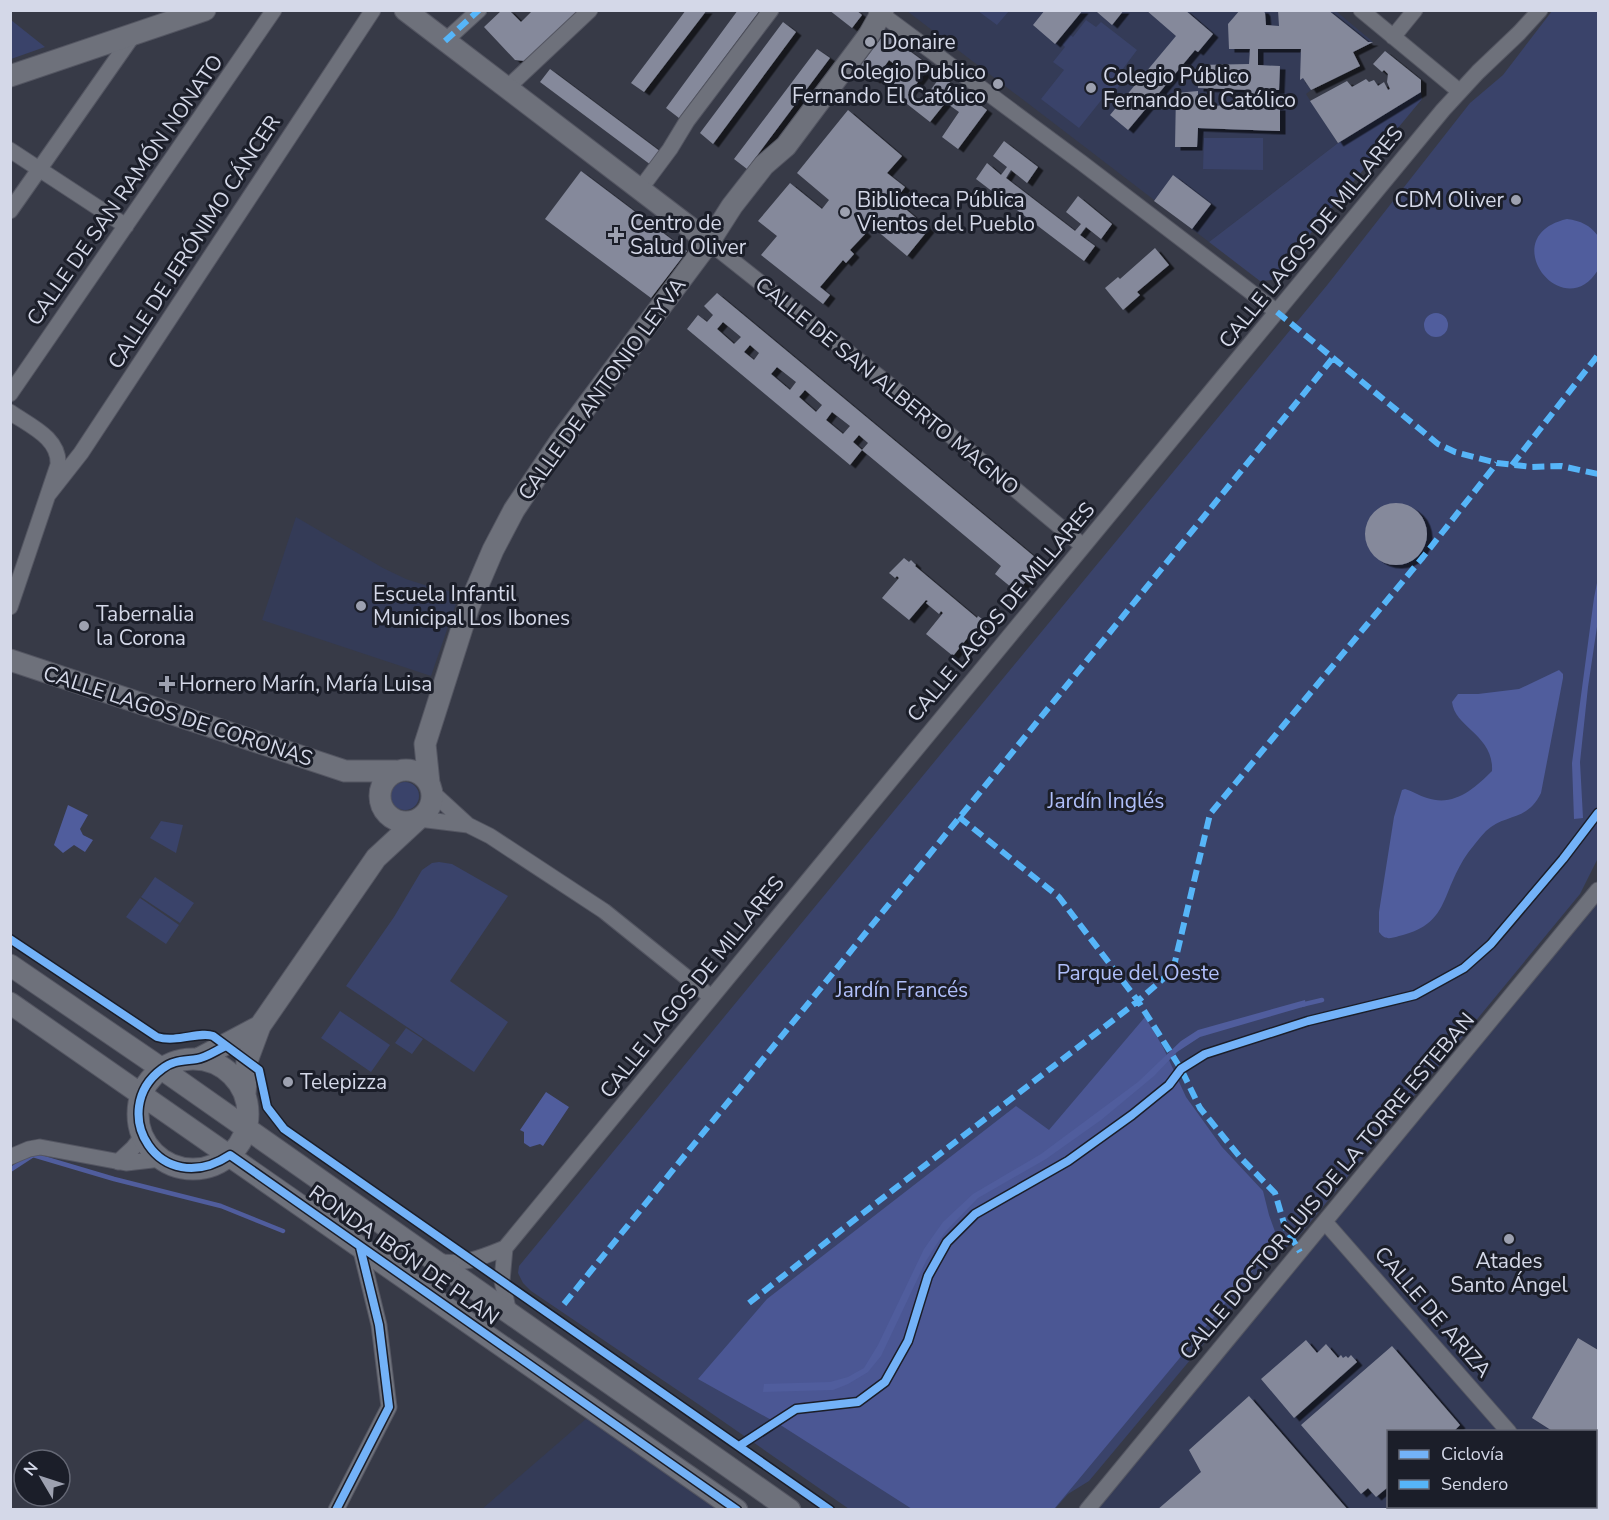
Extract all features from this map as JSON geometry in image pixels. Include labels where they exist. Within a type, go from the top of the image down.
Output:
[{"type":"street","points":[[10,76],[205,10]]},
{"type":"street","name":"CALLE DE SAN RAMÓN NONATO","points":[[10,394],[274,10]]},
{"type":"street","name":"CALLE DE JERÓNIMO CÁNCER","points":[[48,495],[81,453],[373,10]]},
{"type":"street","name":"CALLE DE SAN ALBERTO MAGNO","points":[[405,10],[641,188],[902,394],[1083,546]]},
{"type":"street","points":[[445,41],[479,10]]},
{"type":"street","points":[[508,87],[590,10]]},
{"type":"street","points":[[641,188],[670,149],[687,121],[771,10]]},
{"type":"street","points":[[1361,10],[1459,91]]},
{"type":"street","points":[[1393,37],[1415,10]]},
{"type":"street","name":"CALLE LAGOS DE MILLARES","points":[[505,1248],[1459,91],[1540,10]]},
{"type":"street","points":[[880,12],[1277,312]]},
{"type":"street","name":"CALLE DE ANTONIO LEYVA","points":[[430,788],[425,744],[470,606],[493,550],[514,510],[559,442],[709,242],[736,201],[764,165],[786,146],[869,35],[880,12]]},
{"type":"street","points":[[10,211],[134,34]]},
{"type":"street","points":[[10,150],[126,226]]},
{"type":"street","points":[[10,412],[46,436],[57,450],[58,465],[10,607]]},
{"type":"street","name":"CALLE LAGOS DE CORONAS","points":[[10,660],[345,771],[398,771]]},
{"type":"street","name":"CALLE DE ANTONIO LEYVA","points":[[398,771],[425,744]]},
{"type":"street","name":"CALLE LAGOS DE CORONAS","points":[[345,771],[382,807]]},
{"type":"street","points":[[376,858],[382,807],[379,795],[384,781],[398,771],[417,772],[468,825],[499,842],[604,911],[711,997]]},
{"type":"street","points":[[245,1096],[238,1082],[214,1063],[198,1059],[173,1062],[162,1069],[141,1094],[138,1110],[143,1135],[161,1159],[183,1168],[200,1168],[216,1164],[230,1155],[246,1129],[247,1061],[260,1026],[376,858],[429,807],[430,788]]},
{"type":"street","points":[[382,807],[399,821],[418,819],[468,825]]},
{"type":"street","name":"CALLE DOCTOR LUIS DE LA TORRE ESTEBAN","points":[[1088,1509],[1599,890]]},
{"type":"street","name":"RONDA IBÓN DE PLAN","points":[[10,965],[790,1509]]},
{"type":"street","name":"RONDA IBÓN DE PLAN","points":[[10,1003],[737,1509]]},
{"type":"street","points":[[198,1059],[260,1026]]},
{"type":"street","points":[[118,1162],[143,1135]]},
{"type":"street","points":[[10,1157],[29,1149],[40,1148],[132,1164],[161,1159]]},
{"type":"street","name":"CALLE DE ARIZA","points":[[1325,1222],[1508,1430]]},
{"type":"street","points":[[336,1509],[389,1407],[379,1325],[360,1247]]},
{"type":"street","points":[[434,1260],[458,1263],[505,1248],[502,1281],[509,1314]]},
{"type":"shaded area","points":[[907,11],[1336,11],[1373,42],[1303,78],[1311,90],[1306,94],[1338,143],[1209,242]]},
{"type":"shaded area","points":[[1567,219],[1585,224],[1598,236],[1598,270],[1584,285],[1568,288],[1553,283],[1542,272],[1535,258],[1536,242],[1546,228]]},
{"type":"shaded area","points":[[1436,313],[1445,316],[1448,325],[1445,334],[1436,337],[1427,334],[1424,325],[1427,316]]},
{"type":"shaded area","name":"Escuela Infantil Municipal Los Ibones","points":[[296,517],[406,579],[440,590],[460,592],[431,676],[262,620]]},
{"type":"shaded area","points":[[1598,578],[1598,620],[1580,762],[1583,818],[1574,819],[1572,763]]},
{"type":"shaded area","points":[[1559,670],[1563,678],[1541,793],[1529,809],[1493,825],[1472,847],[1463,860],[1434,918],[1414,931],[1396,937],[1383,936],[1379,932],[1379,912],[1394,817],[1402,790],[1405,789],[1427,798],[1446,800],[1471,790],[1492,771],[1487,749],[1460,719],[1452,702],[1458,694],[1519,689]]},
{"type":"shaded area","points":[[68,805],[88,815],[80,829],[83,835],[93,840],[85,852],[74,845],[63,853],[54,845]]},
{"type":"shaded area","points":[[1598,887],[1598,1509],[1085,1509]]},
{"type":"shaded area","points":[[1305,1000],[1306,1006],[1200,1037],[1177,1052],[1154,1076],[1101,1120],[1046,1159],[978,1198],[946,1231],[936,1245],[926,1261],[881,1356],[868,1372],[833,1390],[763,1392],[764,1384],[830,1382],[848,1377],[864,1368],[878,1345],[924,1249],[943,1222],[973,1194],[1041,1154],[1138,1082],[1181,1041],[1198,1030]]},
{"type":"shaded area","points":[[1145,1017],[1163,1047],[1186,1097],[1222,1147],[1263,1191],[1278,1240],[1054,1509],[912,1509],[782,1426],[698,1379],[767,1299],[1016,1106],[1049,1130]]},
{"type":"shaded area","points":[[546,1092],[569,1107],[543,1146],[540,1144],[530,1147],[524,1143],[524,1132],[520,1130]]},
{"type":"shaded area","points":[[595,1411],[735,1509],[481,1510]]},
{"type":"green space","points":[[978,11],[1009,11],[997,25]]},
{"type":"green space","name":"Parque del Oeste","points":[[1552,11],[1598,11],[1598,858],[1580,894],[1298,1237],[1277,1256],[1089,1481],[1068,1494],[1054,1510],[849,1509],[531,1291],[523,1283],[518,1273],[519,1266],[1328,284],[1470,103],[1503,75]]},
{"type":"green space","points":[[11,20],[45,47],[11,59]]},
{"type":"green space","points":[[1086,20],[1096,27],[1101,22],[1137,50],[1122,70],[1128,75],[1107,101],[1103,98],[1079,128],[1041,99],[1064,70],[1053,62],[1065,47],[1062,44],[1069,34],[1073,37]]},
{"type":"green space","points":[[1421,92],[1422,99],[1272,280],[1260,281],[1209,242],[1338,143]]},
{"type":"green space","points":[[1204,138],[1263,138],[1263,170],[1203,169]]},
{"type":"green space","points":[[405,782],[415,786],[419,796],[415,806],[405,810],[395,806],[391,796],[395,786]]},
{"type":"green space","points":[[161,821],[183,825],[176,853],[150,838]]},
{"type":"green space","points":[[432,863],[452,864],[508,896],[450,981],[508,1022],[474,1072],[346,986],[394,917],[422,870]]},
{"type":"green space","points":[[155,877],[194,903],[180,923],[141,897]]},
{"type":"green space","points":[[140,898],[179,925],[166,944],[126,917]]},
{"type":"green space","points":[[340,1011],[390,1045],[371,1072],[321,1038]]},
{"type":"green space","points":[[406,1028],[423,1039],[412,1054],[395,1043]]},
{"type":"building","points":[[502,10],[509,10],[521,22],[533,10],[579,10],[525,61],[515,60],[484,27]]},
{"type":"building","points":[[686,10],[707,10],[644,92],[631,83]]},
{"type":"building","points":[[738,10],[760,10],[679,118],[666,108]]},
{"type":"building","points":[[829,10],[856,10],[862,15],[852,28]]},
{"type":"building","points":[[1045,10],[1083,10],[1055,44],[1033,25]]},
{"type":"building","points":[[1098,10],[1124,10],[1112,25],[1097,12]]},
{"type":"building","points":[[1146,10],[1185,10],[1213,34],[1198,52],[1195,50],[1128,130],[1110,115],[1176,36]]},
{"type":"building","points":[[1240,10],[1263,10],[1266,25],[1279,26],[1278,10],[1328,10],[1368,42],[1373,42],[1353,52],[1360,66],[1311,90],[1303,78],[1300,80],[1301,49],[1258,49],[1258,65],[1280,66],[1279,90],[1257,90],[1257,106],[1280,107],[1280,131],[1198,128],[1197,147],[1175,147],[1176,93],[1198,91],[1198,106],[1249,105],[1249,90],[1198,88],[1199,65],[1249,64],[1250,49],[1229,49],[1228,24]]},
{"type":"building","points":[[783,22],[796,32],[713,144],[700,133]]},
{"type":"building","points":[[889,36],[930,66],[908,95],[920,104],[941,76],[987,110],[958,149],[942,137],[959,112],[946,102],[930,122],[888,89],[902,70],[889,60],[875,80],[858,69],[882,37]]},
{"type":"building","points":[[817,49],[830,58],[747,169],[734,159]]},
{"type":"building","points":[[1385,51],[1421,80],[1421,92],[1338,143],[1310,101],[1347,81],[1352,87],[1366,79],[1369,82],[1374,80],[1378,86],[1384,82],[1388,90],[1390,89],[1387,82],[1388,74],[1373,64]]},
{"type":"building","points":[[550,69],[661,152],[651,165],[540,82]]},
{"type":"building","points":[[848,110],[902,156],[887,173],[905,187],[895,200],[929,229],[907,256],[869,224],[862,229],[866,233],[850,250],[854,254],[846,263],[843,260],[820,287],[830,295],[823,304],[761,255],[777,236],[758,221],[790,183],[822,209],[829,200],[797,173]]},
{"type":"building","points":[[1004,141],[1038,167],[1027,183],[1011,170],[1006,178],[1075,231],[1081,224],[1066,212],[1078,196],[1112,224],[1101,239],[1086,227],[1080,235],[1095,246],[1084,261],[976,179],[987,163],[1001,175],[1007,167],[993,156]]},
{"type":"building","name":"Centro de Salud Oliver","points":[[581,171],[687,251],[651,298],[545,219]]},
{"type":"building","points":[[1173,175],[1211,204],[1192,229],[1154,201]]},
{"type":"building","points":[[1155,248],[1169,265],[1137,292],[1140,295],[1123,310],[1105,288],[1118,277],[1120,279]]},
{"type":"building","points":[[717,293],[1042,563],[1017,592],[995,574],[1001,566],[862,450],[850,465],[687,329],[698,315],[707,322],[713,315],[704,306]],"holes":[[[723,322],[741,337],[734,344],[717,329]],[[750,345],[759,353],[754,360],[744,352]],[[777,367],[796,382],[790,390],[771,374]],[[805,390],[822,405],[816,412],[799,397]],[[832,412],[850,426],[843,434],[826,420]],[[859,435],[868,443],[862,450],[853,442]]]},
{"type":"building","points":[[1396,503],[1408,505],[1418,512],[1425,522],[1427,534],[1425,546],[1418,556],[1408,563],[1396,565],[1384,563],[1374,556],[1367,546],[1365,534],[1367,522],[1374,512],[1384,505]]},
{"type":"building","points":[[904,558],[909,562],[911,560],[915,566],[977,618],[978,616],[985,621],[982,623],[987,627],[975,640],[969,636],[953,656],[926,634],[943,613],[941,611],[939,614],[926,603],[928,601],[926,600],[909,620],[882,598],[899,578],[889,573]]},
{"type":"building","points":[[1578,1338],[1598,1350],[1598,1458],[1597,1430],[1551,1430],[1532,1418]]},
{"type":"building","points":[[1306,1340],[1317,1353],[1326,1344],[1338,1358],[1341,1355],[1343,1358],[1346,1356],[1348,1358],[1351,1355],[1357,1362],[1294,1418],[1261,1379]]},
{"type":"building","points":[[1392,1346],[1460,1425],[1455,1430],[1387,1430],[1387,1488],[1376,1497],[1368,1488],[1361,1494],[1301,1425]]},
{"type":"building","points":[[1249,1396],[1348,1510],[1157,1510],[1201,1472],[1189,1450]]},
{"type":"building","points":[[1409,1508],[1526,1508],[1407,1510]]},
{"type":"waterway","points":[[1301,1005],[1322,1000]]},
{"type":"waterway","points":[[10,1170],[33,1155],[114,1179],[221,1206],[283,1231]]},
{"type":"marked path","points":[[445,41],[479,10]]},
{"type":"marked path","points":[[1277,312],[1438,444],[1455,452],[1497,463],[1532,467],[1561,466],[1598,474]]},
{"type":"marked path","points":[[1512,465],[1598,355]]},
{"type":"marked path","points":[[564,1304],[1332,359]]},
{"type":"marked path","points":[[749,1303],[1138,1001],[1173,970],[1210,814],[1423,557],[1497,463]]},
{"type":"marked path","points":[[959,817],[1059,897],[1138,1001],[1181,1069],[1200,1108],[1239,1156],[1275,1193],[1285,1227],[1300,1252]]},
{"type":"cycle path","points":[[739,1446],[796,1409],[858,1402],[885,1382],[908,1341],[928,1276],[947,1242],[975,1214],[1068,1161],[1132,1115],[1169,1085],[1181,1069],[1205,1054],[1308,1021],[1415,995],[1464,968],[1491,944],[1563,859],[1598,813]]},
{"type":"cycle path","points":[[10,939],[157,1037],[172,1039],[202,1035],[213,1036],[259,1070],[267,1107],[284,1129],[830,1510]]},
{"type":"cycle path","points":[[226,1046],[208,1056],[170,1064],[146,1086],[139,1106],[140,1127],[148,1145],[163,1159],[182,1167],[204,1166],[230,1155],[737,1510]]},
{"type":"cycle path","points":[[336,1510],[389,1407],[379,1325],[360,1247]]},
{"type":"place","name":"Donaire","points":[[870,42]]},
{"type":"place","name":"Colegio Publico Fernando El Católico","points":[[998,84]]},
{"type":"place","name":"Colegio Público Fernando el Católico","points":[[1091,88]]},
{"type":"place","name":"CDM Oliver","points":[[1516,200]]},
{"type":"place","name":"Biblioteca Pública Vientos del Pueblo","points":[[845,212]]},
{"type":"place","name":"Centro de Salud Oliver","points":[[616,235]]},
{"type":"place","name":"Escuela Infantil Municipal Los Ibones","points":[[361,606]]},
{"type":"place","name":"Tabernalia la Corona","points":[[84,626]]},
{"type":"place","name":"Hornero Marín, María Luisa","points":[[167,684]]},
{"type":"place","name":"Telepizza","points":[[288,1082]]},
{"type":"place","name":"Atades Santo Ángel","points":[[1509,1239]]},
{"type":"park label","name":"Jardín Inglés","points":[[1106,801]]},
{"type":"park label","name":"Jardín Francés","points":[[902,990]]}]
